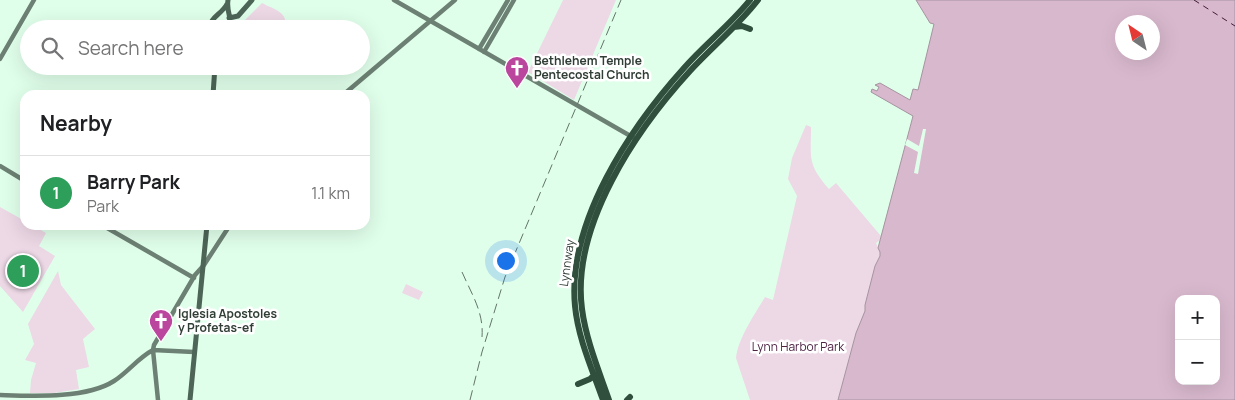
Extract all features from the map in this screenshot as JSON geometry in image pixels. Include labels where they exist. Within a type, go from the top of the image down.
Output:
[{"type":"highway","name":"Lynnway","points":[[603,400],[577,318],[574,295],[576,264],[584,230],[595,201],[634,138],[678,75],[750,0]]},
{"type":"highway","name":"Lynnway","points":[[610,400],[583,319],[581,299],[582,268],[588,238],[600,205],[634,138],[682,80],[758,0]]},
{"type":"highway","points":[[733,27],[740,26],[750,29]]},
{"type":"highway","points":[[578,384],[589,380],[594,375]]},
{"type":"main road","points":[[217,16],[238,16],[252,0]]},
{"type":"main road","points":[[394,0],[634,138]]},
{"type":"main road","points":[[370,72],[455,0]]},
{"type":"main road","points":[[479,49],[508,0]]},
{"type":"main road","points":[[484,52],[514,0]]},
{"type":"main road","points":[[23,20],[34,2]]},
{"type":"main road","points":[[227,2],[230,20]]},
{"type":"main road","points":[[212,20],[222,13],[227,2]]},
{"type":"main road","points":[[0,59],[20,25]]},
{"type":"main road","points":[[213,90],[214,75]]},
{"type":"main road","points":[[349,90],[367,75]]},
{"type":"main road","points":[[0,166],[20,178]]},
{"type":"main road","points":[[111,230],[194,278]]},
{"type":"main road","points":[[190,400],[206,230]]},
{"type":"main road","points":[[158,400],[154,345],[194,278],[227,230]]},
{"type":"main road","points":[[0,395],[54,396],[100,387],[115,380],[153,350],[194,352]]},
{"type":"green space","points":[[563,0],[616,0],[574,100],[528,72]]},
{"type":"green space","points":[[262,3],[280,12],[285,20],[245,20]]},
{"type":"green space","name":"Lynn Harbor Park","points":[[806,125],[811,127],[811,154],[817,173],[829,189],[836,183],[881,236],[880,240],[876,243],[880,256],[875,266],[865,311],[856,333],[838,400],[750,400],[736,358],[737,350],[765,297],[773,300],[797,196],[788,179],[792,158]]},
{"type":"green space","points":[[0,207],[20,218],[20,230],[41,230],[46,233],[39,246],[55,256],[23,312],[0,286]]},
{"type":"green space","points":[[58,271],[61,285],[95,329],[83,339],[89,367],[76,370],[79,389],[54,393],[30,393],[31,380],[36,363],[25,360],[34,344],[28,324]]},
{"type":"green space","points":[[406,284],[423,292],[419,300],[402,293]]},
{"type":"shaded area","points":[[916,0],[1235,0],[1235,400],[838,400],[856,333],[865,311],[875,266],[880,256],[878,248],[913,116],[871,92],[872,89],[877,91],[879,87],[875,85],[880,83],[910,100],[913,89],[918,90],[934,24],[930,23]]},
{"type":"pier","points":[[923,129],[926,129],[918,174],[914,173],[918,152],[905,145],[907,139],[919,146]]},
{"type":"ferry route","points":[[1194,0],[1235,26]]},
{"type":"railway","points":[[470,400],[482,352],[505,277],[621,0]]},
{"type":"railway","points":[[462,272],[479,311],[482,337]]},
{"type":"place","name":"Bethlehem Temple Pentecostal Church","points":[[517,89]]},
{"type":"place","name":"Barry Park","points":[[23,271]]},
{"type":"place","name":"Iglesia Apostoles y Profetas-ef","points":[[161,342]]}]
